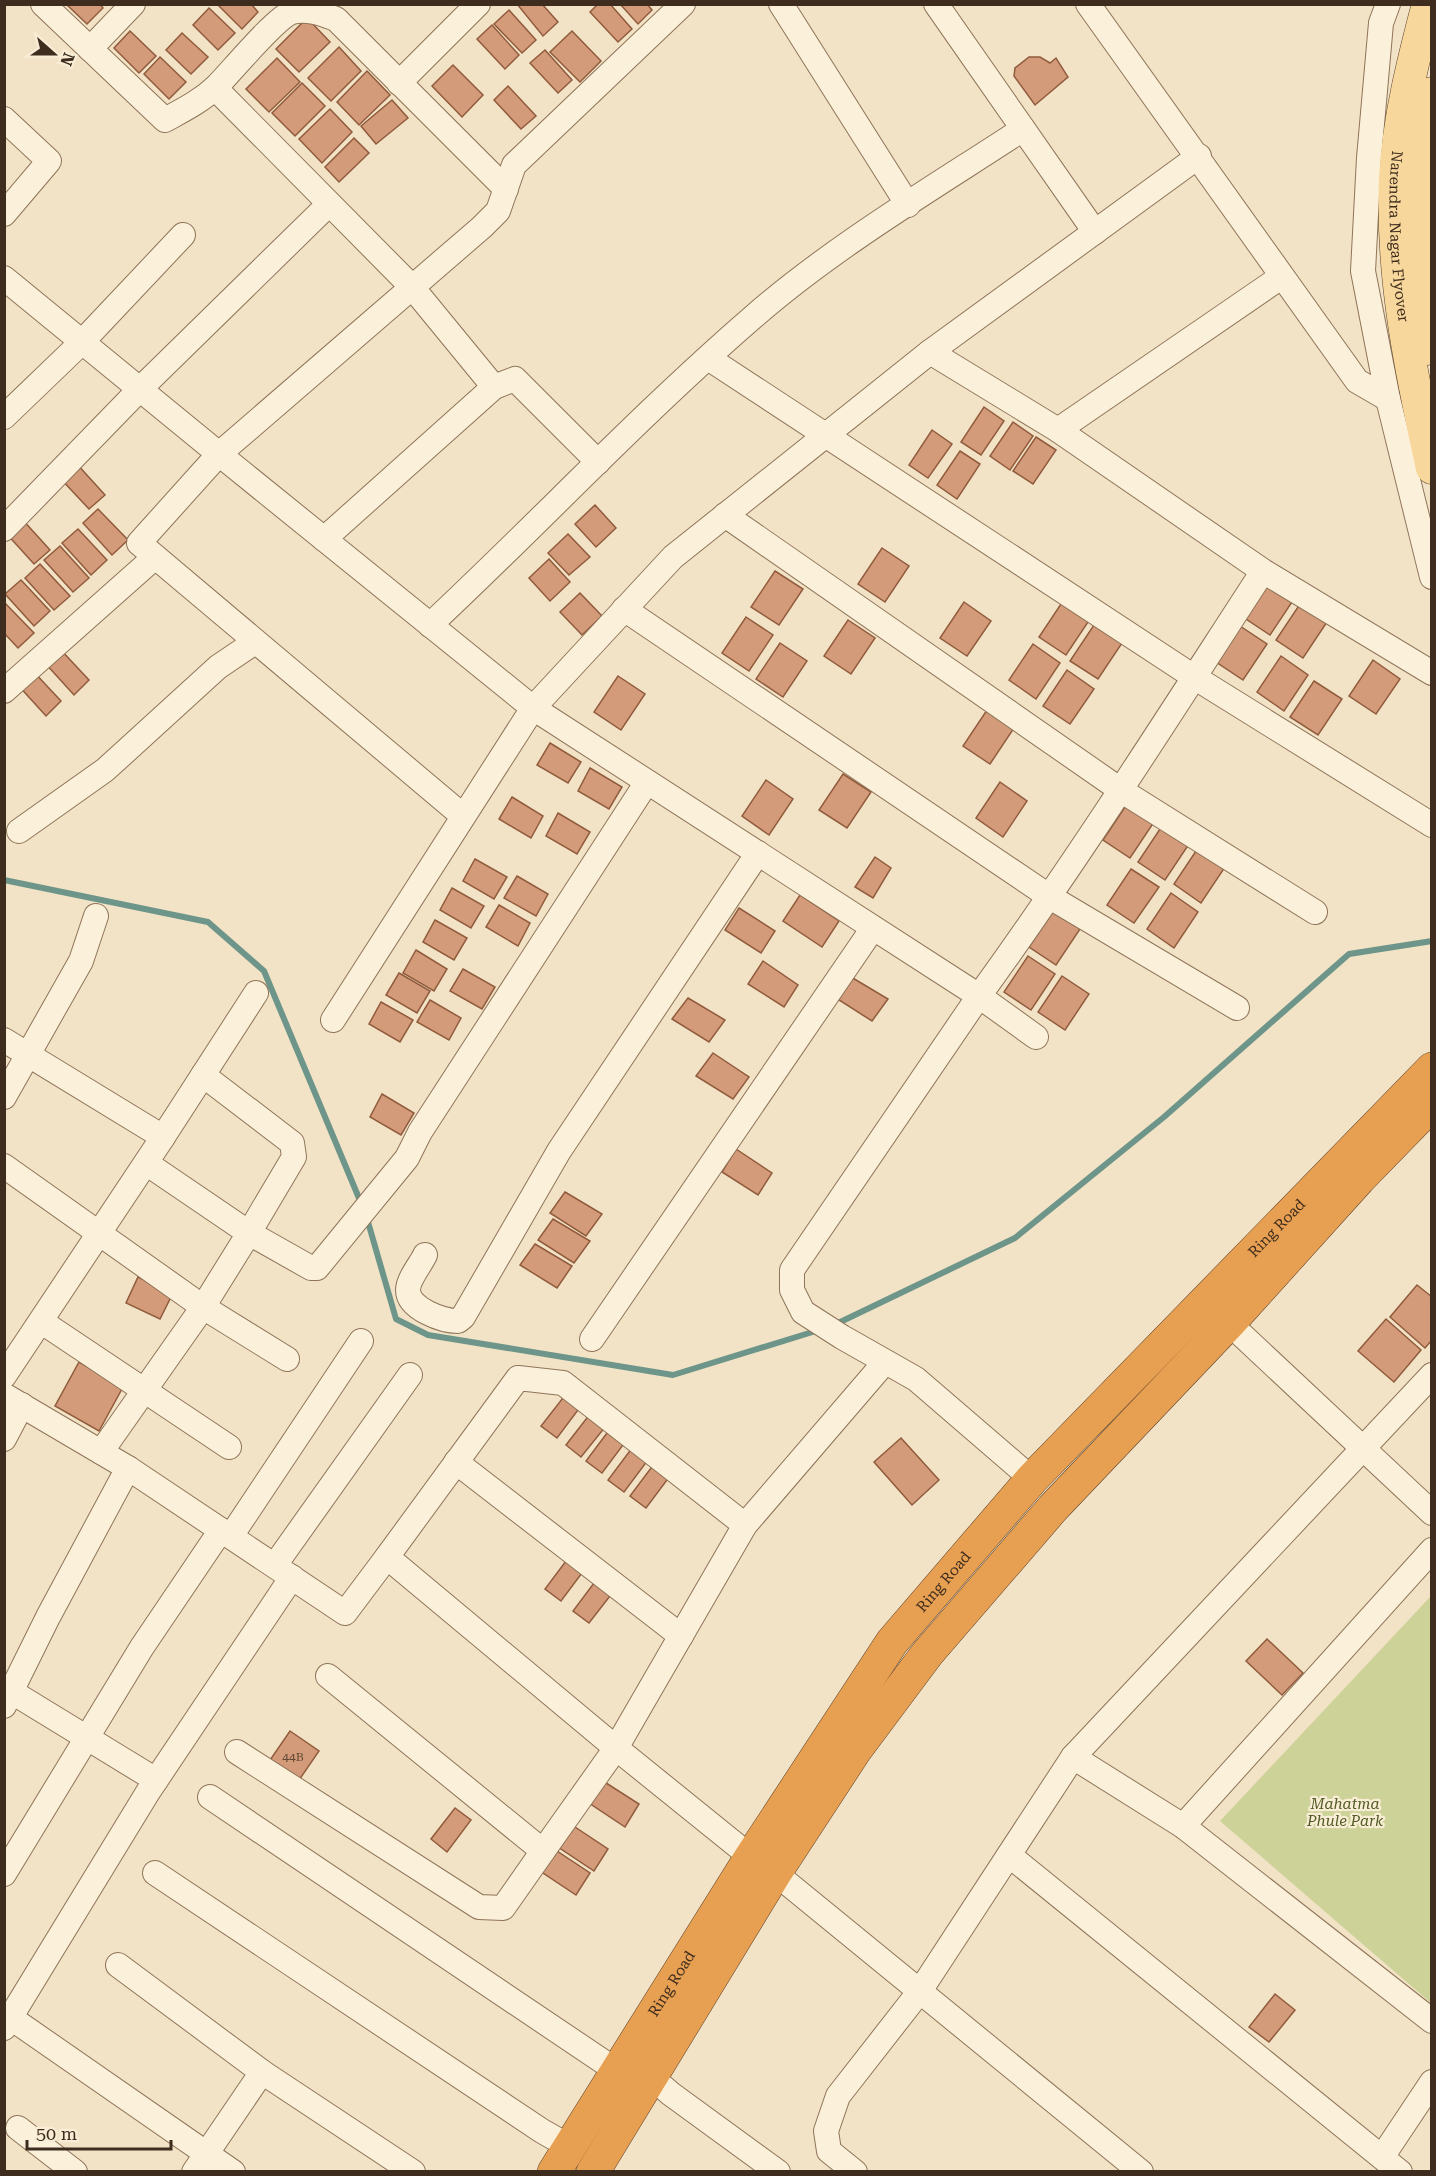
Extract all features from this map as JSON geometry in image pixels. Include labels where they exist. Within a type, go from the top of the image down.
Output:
[{"type":"highway","name":"Ring Road","points":[[596,2170],[651,2077],[763,1865],[892,1642],[1032,1479],[1431,1069]]},
{"type":"highway","name":"Ring Road","points":[[562,2159],[617,2071],[763,1865],[856,1749],[927,1654],[1053,1508],[1229,1323],[1359,1179],[1431,1104]]},
{"type":"main road","name":"Narendra Nagar Flyover","points":[[1428,4],[1410,73],[1395,178],[1396,244],[1401,314],[1431,468]]},
{"type":"main road","name":"Narendra Nagar Flyover","points":[[1431,93],[1419,173],[1424,338],[1431,370]]},
{"type":"street","points":[[43,4],[165,120],[199,101],[215,88],[262,38],[290,13],[323,9],[336,19],[506,189]]},
{"type":"street","points":[[90,50],[133,4]]},
{"type":"street","points":[[399,83],[478,4]]},
{"type":"street","points":[[463,816],[139,543],[219,454],[498,211],[514,165],[683,4]]},
{"type":"street","points":[[781,4],[908,205]]},
{"type":"street","points":[[936,4],[1095,232]]},
{"type":"street","points":[[1088,4],[1199,156],[1281,277],[1357,381],[1388,399]]},
{"type":"street","points":[[1388,4],[1381,23],[1369,158],[1363,271],[1388,399],[1431,577]]},
{"type":"street","points":[[215,88],[412,287],[494,387]]},
{"type":"street","points":[[4,119],[49,161],[4,214]]},
{"type":"street","points":[[430,625],[508,552],[598,462],[753,317],[851,243],[1023,129]]},
{"type":"street","points":[[333,1020],[533,708],[672,557],[930,352],[1199,156]]},
{"type":"street","points":[[4,529],[140,389],[329,204]]},
{"type":"street","points":[[6,411],[82,342],[183,235]]},
{"type":"street","points":[[1058,430],[1281,277]]},
{"type":"street","points":[[4,278],[533,708],[979,996],[1036,1037]]},
{"type":"street","points":[[930,352],[1058,430],[1263,571],[1431,673]]},
{"type":"street","points":[[708,358],[1194,677],[1431,825]]},
{"type":"street","points":[[324,539],[494,387],[515,379],[598,462]]},
{"type":"street","points":[[725,515],[1122,791],[1315,912]]},
{"type":"street","points":[[4,691],[155,557]]},
{"type":"street","points":[[1032,1479],[916,1379],[842,1338],[803,1312],[792,1290],[792,1270],[1122,791],[1263,571]]},
{"type":"street","points":[[624,609],[1050,897],[1237,1008]]},
{"type":"street","points":[[20,831],[105,770],[218,667],[255,642]]},
{"type":"street","points":[[146,1163],[249,1233],[311,1268],[317,1268],[407,1158],[420,1132],[647,782]]},
{"type":"street","points":[[426,1255],[409,1285],[409,1295],[417,1305],[432,1314],[458,1321],[463,1317],[559,1151],[758,853]]},
{"type":"street","points":[[4,1097],[81,961],[96,916]]},
{"type":"street","points":[[592,1339],[873,928]]},
{"type":"street","points":[[4,1376],[42,1323],[256,993]]},
{"type":"street","points":[[4,1040],[163,1137]]},
{"type":"street","points":[[101,1452],[203,1307],[294,1157],[292,1143],[203,1075]]},
{"type":"street","points":[[4,1166],[203,1307],[287,1359]]},
{"type":"street","points":[[42,1323],[229,1446]]},
{"type":"street","points":[[1229,1323],[1431,1513]]},
{"type":"street","points":[[4,1874],[142,1647],[226,1533],[361,1341]]},
{"type":"street","points":[[237,1752],[479,1907],[492,1910],[503,1908],[616,1748],[746,1525],[885,1362]]},
{"type":"street","points":[[233,2172],[200,2162],[8,2023],[283,1571],[410,1375]]},
{"type":"street","points":[[855,2172],[829,2151],[826,2131],[838,2096],[920,1991],[1073,1757],[1431,1375]]},
{"type":"street","points":[[4,1439],[13,1400],[128,1468],[345,1613],[518,1378],[563,1383],[746,1525]]},
{"type":"street","points":[[456,1462],[681,1636]]},
{"type":"street","points":[[128,1468],[48,1617],[8,1699],[88,1739],[156,1780]]},
{"type":"street","points":[[1183,1826],[1431,1550]]},
{"type":"street","points":[[387,1557],[616,1748],[1142,2172]]},
{"type":"street","points":[[328,1676],[543,1851]]},
{"type":"street","points":[[1073,1757],[1183,1826],[1431,2021]]},
{"type":"street","points":[[210,1797],[617,2071]]},
{"type":"street","points":[[1009,1855],[1391,2164],[1431,2082]]},
{"type":"street","points":[[155,1873],[542,2132],[562,2159]]},
{"type":"street","points":[[118,1965],[262,2072],[413,2172]]},
{"type":"street","points":[[200,2162],[262,2072]]},
{"type":"street","points":[[651,2077],[778,2172]]},
{"type":"street","points":[[18,2128],[75,2172]]},
{"type":"green space","name":"Mahatma Phule Park","points":[[1431,1596],[1431,2003],[1220,1821]]},
{"type":"building","points":[[66,4],[100,4],[103,8],[87,24]]},
{"type":"building","points":[[217,4],[251,4],[258,12],[242,29]]},
{"type":"building","points":[[517,4],[542,4],[558,22],[543,36]]},
{"type":"building","points":[[598,4],[610,4],[632,29],[618,42],[590,12]]},
{"type":"building","points":[[620,4],[647,4],[652,10],[638,24]]},
{"type":"building","points":[[209,8],[235,33],[218,50],[193,25]]},
{"type":"building","points":[[509,10],[536,40],[522,53],[494,24]]},
{"type":"building","points":[[307,18],[330,42],[299,72],[276,49]]},
{"type":"building","points":[[492,25],[519,55],[505,69],[477,39]]},
{"type":"building","points":[[130,31],[156,56],[139,73],[114,48]]},
{"type":"building","points":[[572,31],[601,61],[580,82],[550,52]]},
{"type":"building","points":[[182,33],[208,57],[191,74],[166,50]]},
{"type":"building","points":[[339,47],[361,71],[331,101],[308,78]]},
{"type":"building","points":[[545,50],[572,80],[558,93],[530,63]]},
{"type":"building","points":[[160,57],[186,82],[169,99],[144,74]]},
{"type":"building","points":[[1029,57],[1040,57],[1050,63],[1056,58],[1068,77],[1035,105],[1014,76],[1015,68]]},
{"type":"building","points":[[277,58],[300,82],[269,112],[246,89]]},
{"type":"building","points":[[453,65],[483,95],[462,117],[432,86]]},
{"type":"building","points":[[367,71],[390,95],[359,125],[337,102]]},
{"type":"building","points":[[302,83],[325,106],[295,136],[272,113]]},
{"type":"building","points":[[508,86],[536,116],[521,129],[494,100]]},
{"type":"building","points":[[392,100],[408,118],[376,144],[361,126]]},
{"type":"building","points":[[330,109],[352,132],[322,163],[299,139]]},
{"type":"building","points":[[354,138],[369,153],[339,182],[325,167]]},
{"type":"building","points":[[984,407],[1004,421],[981,455],[961,442]]},
{"type":"building","points":[[1013,422],[1033,436],[1010,470],[990,456]]},
{"type":"building","points":[[932,430],[952,444],[928,478],[909,465]]},
{"type":"building","points":[[1036,437],[1056,450],[1033,484],[1013,471]]},
{"type":"building","points":[[960,451],[980,464],[957,499],[937,485]]},
{"type":"building","points":[[76,463],[105,495],[89,509],[60,478]]},
{"type":"building","points":[[595,505],[616,528],[596,547],[575,524]]},
{"type":"building","points":[[98,509],[128,540],[112,555],[83,523]]},
{"type":"building","points":[[21,518],[50,550],[34,564],[5,532]]},
{"type":"building","points":[[78,529],[107,560],[91,575],[62,543]]},
{"type":"building","points":[[568,534],[590,557],[569,575],[548,553]]},
{"type":"building","points":[[60,546],[89,578],[73,592],[44,560]]},
{"type":"building","points":[[882,548],[909,566],[885,602],[858,584]]},
{"type":"building","points":[[549,559],[570,582],[550,601],[529,578]]},
{"type":"building","points":[[40,564],[70,596],[54,610],[25,578]]},
{"type":"building","points":[[775,571],[803,589],[779,625],[751,607]]},
{"type":"building","points":[[21,580],[50,611],[34,626],[5,594]]},
{"type":"building","points":[[1267,581],[1294,599],[1270,635],[1243,617]]},
{"type":"building","points":[[580,593],[602,616],[582,635],[560,612]]},
{"type":"building","points":[[1063,601],[1090,619],[1066,655],[1039,637]]},
{"type":"building","points":[[4,602],[34,633],[18,648],[4,633]]},
{"type":"building","points":[[964,602],[991,621],[967,656],[940,638]]},
{"type":"building","points":[[1300,604],[1327,622],[1303,658],[1276,640]]},
{"type":"building","points":[[746,617],[773,635],[749,671],[722,653]]},
{"type":"building","points":[[848,620],[875,638],[851,674],[824,656]]},
{"type":"building","points":[[1094,625],[1122,643],[1098,679],[1070,661]]},
{"type":"building","points":[[1240,626],[1267,644],[1243,680],[1216,662]]},
{"type":"building","points":[[780,643],[807,661],[783,697],[756,679]]},
{"type":"building","points":[[1033,644],[1060,663],[1036,699],[1009,680]]},
{"type":"building","points":[[60,649],[89,680],[74,695],[45,663]]},
{"type":"building","points":[[1281,656],[1308,675],[1284,711],[1257,692]]},
{"type":"building","points":[[1373,660],[1400,679],[1376,714],[1349,696]]},
{"type":"building","points":[[32,670],[61,701],[46,716],[17,684]]},
{"type":"building","points":[[1067,670],[1094,689],[1070,724],[1043,706]]},
{"type":"building","points":[[618,676],[645,694],[621,730],[594,712]]},
{"type":"building","points":[[1314,681],[1342,699],[1318,735],[1290,717]]},
{"type":"building","points":[[987,710],[1014,728],[990,764],[963,746]]},
{"type":"building","points":[[550,743],[581,762],[568,783],[537,765]]},
{"type":"building","points":[[590,768],[622,787],[609,809],[578,791]]},
{"type":"building","points":[[843,774],[871,792],[847,828],[819,810]]},
{"type":"building","points":[[766,780],[793,799],[769,835],[742,816]]},
{"type":"building","points":[[1000,782],[1027,801],[1003,837],[976,818]]},
{"type":"building","points":[[512,797],[543,816],[531,838],[499,819]]},
{"type":"building","points":[[1127,804],[1154,822],[1130,858],[1103,840]]},
{"type":"building","points":[[558,813],[590,832],[577,854],[546,836]]},
{"type":"building","points":[[1162,826],[1189,844],[1165,880],[1138,862]]},
{"type":"building","points":[[1198,848],[1225,867],[1201,903],[1174,884]]},
{"type":"building","points":[[875,857],[891,868],[873,898],[855,887]]},
{"type":"building","points":[[475,859],[507,877],[494,899],[463,881]]},
{"type":"building","points":[[1131,869],[1159,887],[1134,923],[1107,905]]},
{"type":"building","points":[[517,876],[548,894],[536,916],[504,898]]},
{"type":"building","points":[[452,888],[484,906],[471,928],[440,910]]},
{"type":"building","points":[[1171,893],[1198,912],[1174,948],[1147,929]]},
{"type":"building","points":[[800,895],[839,921],[822,947],[783,921]]},
{"type":"building","points":[[499,905],[530,923],[518,946],[486,927]]},
{"type":"building","points":[[739,908],[775,931],[761,953],[725,930]]},
{"type":"building","points":[[1053,911],[1080,929],[1056,965],[1029,947]]},
{"type":"building","points":[[435,920],[467,938],[454,960],[423,942]]},
{"type":"building","points":[[416,950],[447,969],[434,991],[403,973]]},
{"type":"building","points":[[1028,956],[1055,974],[1031,1010],[1004,992]]},
{"type":"building","points":[[763,961],[798,985],[784,1007],[748,984]]},
{"type":"building","points":[[463,969],[495,987],[482,1009],[450,991]]},
{"type":"building","points":[[399,973],[430,991],[417,1013],[386,995]]},
{"type":"building","points":[[1062,976],[1089,994],[1065,1030],[1038,1012]]},
{"type":"building","points":[[851,977],[888,999],[872,1021],[836,998]]},
{"type":"building","points":[[688,998],[725,1020],[709,1042],[672,1019]]},
{"type":"building","points":[[430,1000],[461,1018],[449,1040],[417,1022]]},
{"type":"building","points":[[381,1002],[413,1020],[400,1042],[369,1024]]},
{"type":"building","points":[[713,1053],[749,1077],[733,1099],[696,1076]]},
{"type":"building","points":[[382,1094],[414,1113],[401,1135],[370,1117]]},
{"type":"building","points":[[736,1149],[772,1173],[758,1195],[722,1172]]},
{"type":"building","points":[[565,1192],[602,1214],[586,1236],[550,1213]]},
{"type":"building","points":[[553,1219],[590,1241],[574,1263],[538,1240]]},
{"type":"building","points":[[535,1244],[572,1266],[557,1288],[520,1265]]},
{"type":"building","points":[[138,1277],[173,1293],[160,1319],[126,1303]]},
{"type":"building","points":[[1417,1285],[1432,1297],[1432,1340],[1425,1348],[1390,1317]]},
{"type":"building","points":[[1386,1319],[1421,1350],[1394,1382],[1358,1351]]},
{"type":"building","points":[[79,1362],[123,1387],[99,1431],[55,1406]]},
{"type":"building","points":[[566,1394],[581,1406],[557,1438],[541,1426]]},
{"type":"building","points":[[590,1414],[606,1426],[581,1457],[566,1445]]},
{"type":"building","points":[[610,1429],[626,1441],[602,1473],[586,1461]]},
{"type":"building","points":[[901,1438],[939,1480],[912,1505],[874,1462]]},
{"type":"building","points":[[632,1448],[648,1460],[624,1492],[608,1480]]},
{"type":"building","points":[[654,1464],[670,1476],[646,1508],[630,1496]]},
{"type":"building","points":[[569,1557],[585,1569],[561,1601],[545,1589]]},
{"type":"building","points":[[597,1579],[613,1592],[589,1623],[573,1611]]},
{"type":"building","points":[[1267,1639],[1303,1673],[1282,1695],[1246,1661]]},
{"type":"building","points":[[290,1731],[319,1751],[297,1783],[268,1763]]},
{"type":"building","points":[[603,1781],[639,1804],[625,1827],[589,1803]]},
{"type":"building","points":[[455,1808],[471,1820],[447,1852],[431,1839]]},
{"type":"building","points":[[572,1825],[608,1849],[594,1871],[558,1847]]},
{"type":"building","points":[[554,1849],[590,1873],[576,1895],[540,1871]]},
{"type":"building","points":[[1275,1994],[1295,2010],[1269,2042],[1249,2027]]},
{"type":"waterway","points":[[4,880],[208,922],[264,971],[361,1203]]},
{"type":"waterway","points":[[834,1325],[1015,1238],[1164,1117],[1349,954],[1432,941]]},
{"type":"waterway","points":[[366,1215],[396,1319],[428,1335],[673,1375],[819,1330]]}]
